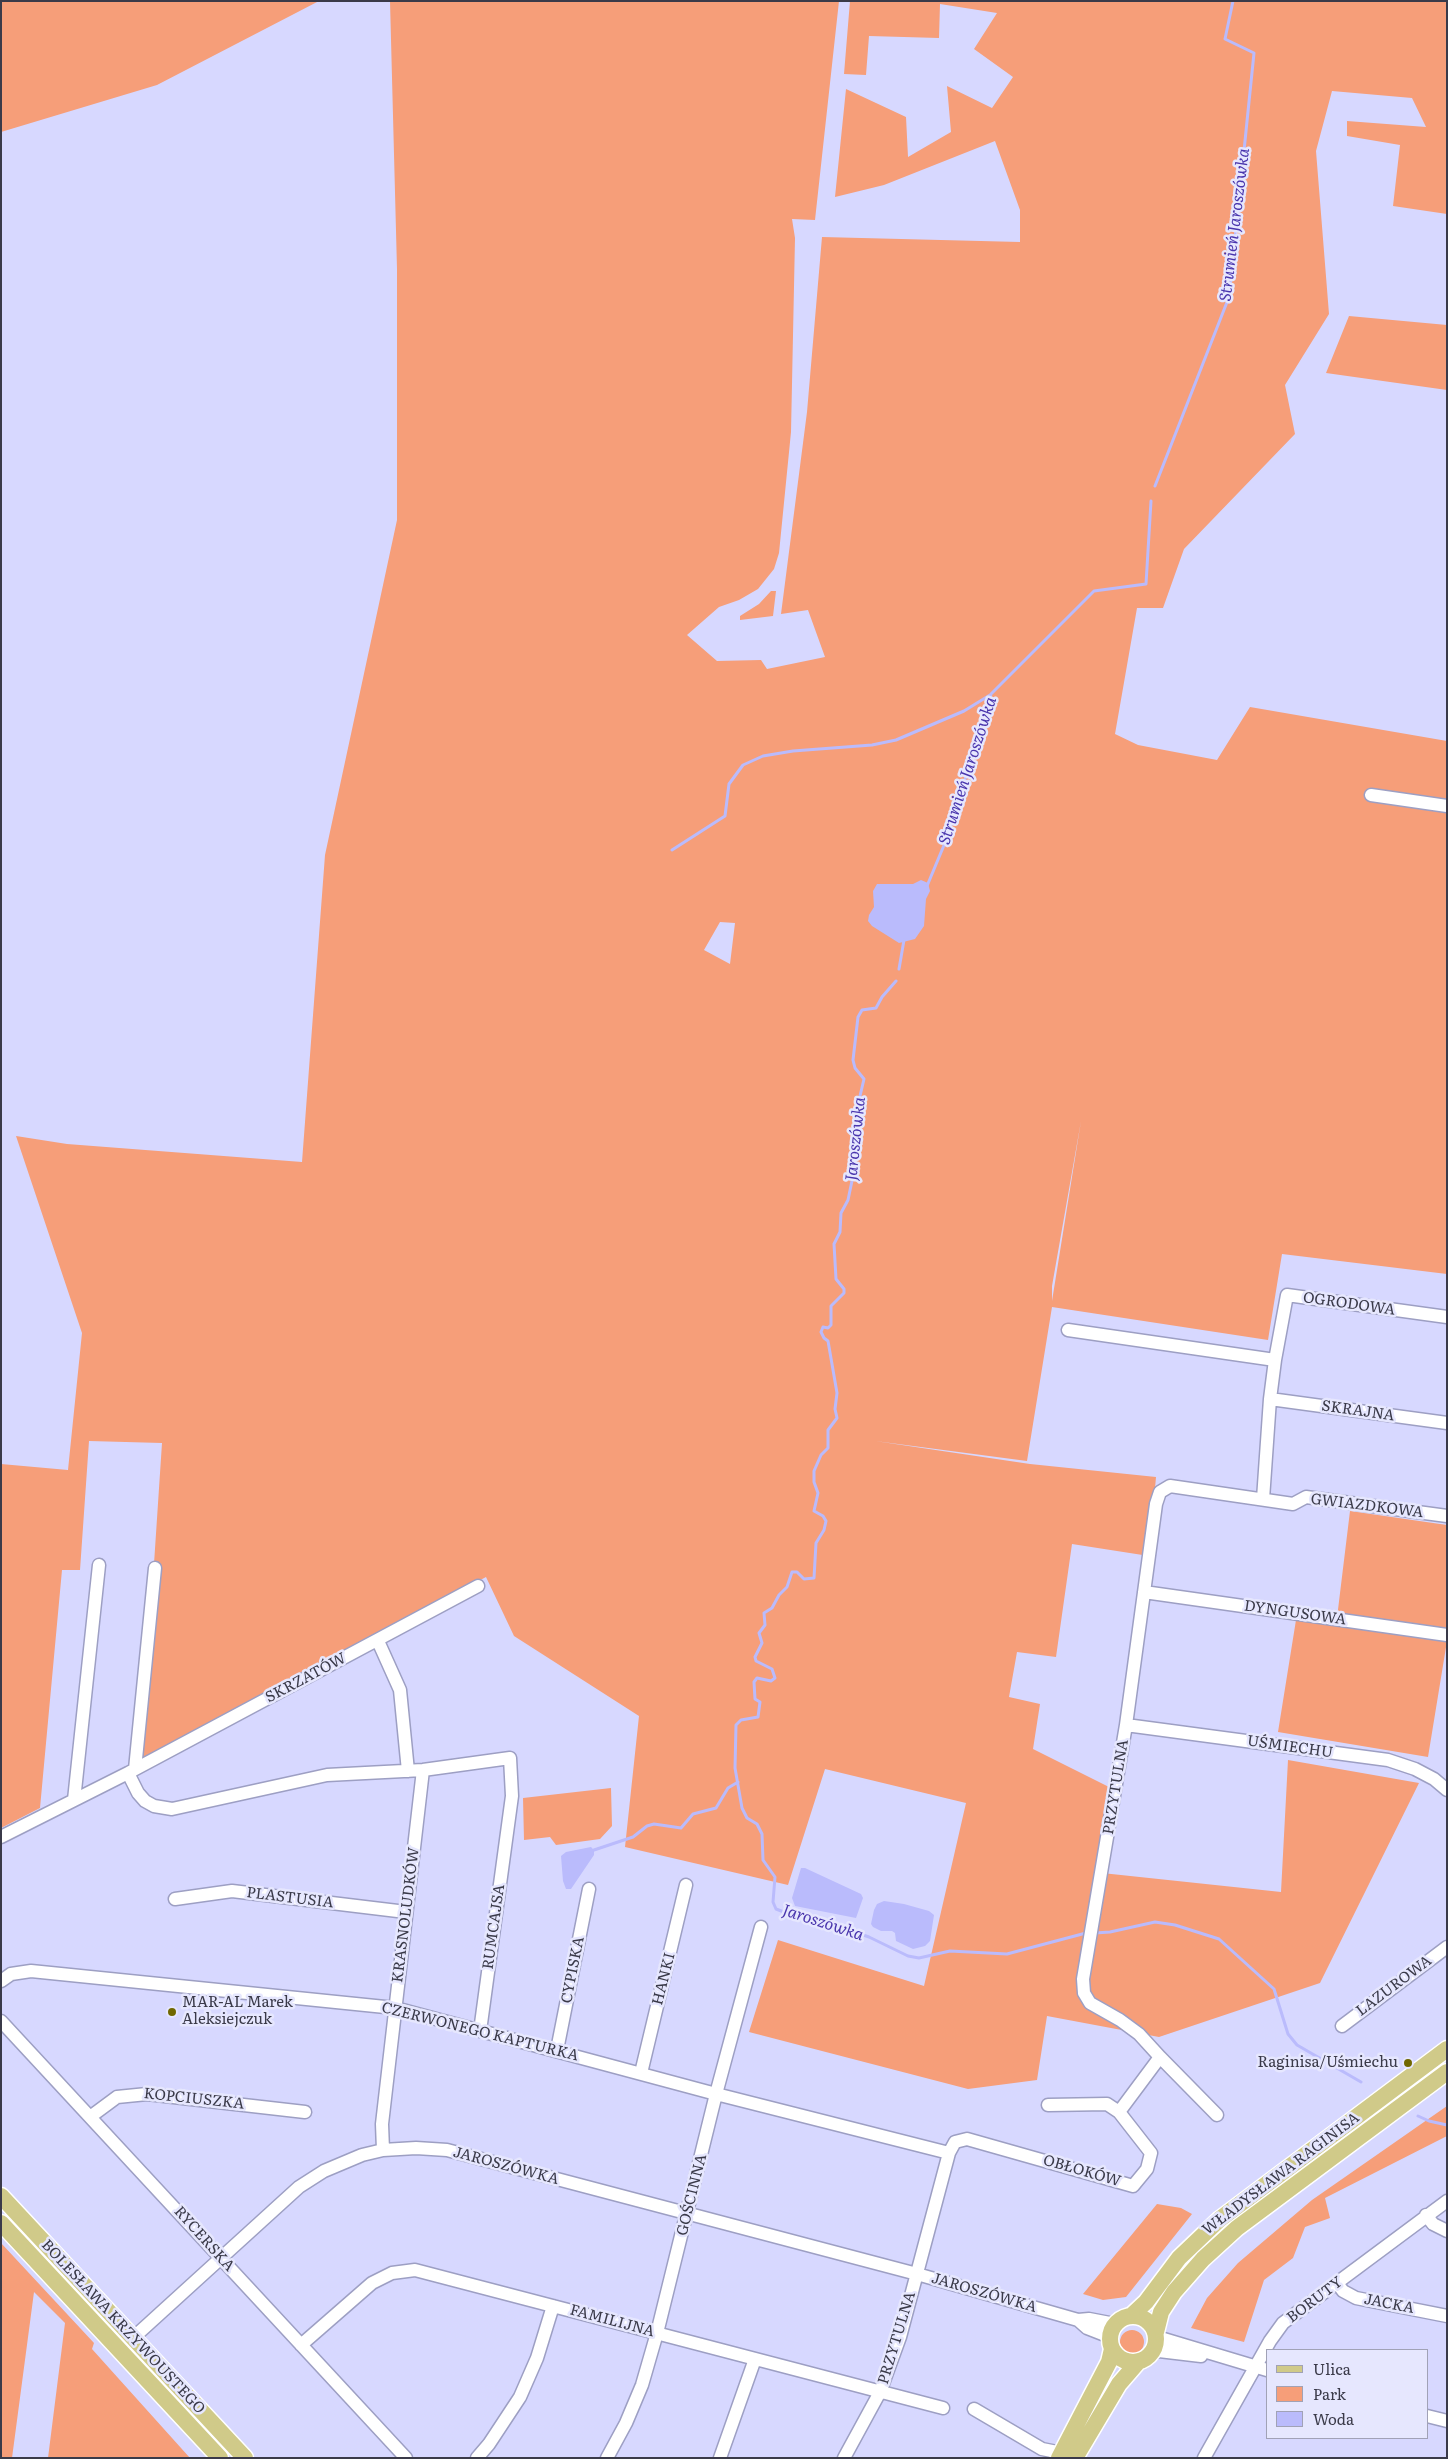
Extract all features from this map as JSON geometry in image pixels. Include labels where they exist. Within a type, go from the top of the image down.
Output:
[{"type":"main road","name":"WŁADYSŁAWA RAGINISA","points":[[1131,2316],[1146,2302],[1179,2258],[1220,2219],[1447,2049]]},
{"type":"main road","name":"WŁADYSŁAWA RAGINISA","points":[[1156,2335],[1161,2312],[1174,2292],[1203,2259],[1237,2228],[1447,2072]]},
{"type":"main road","name":"BOLESŁAWA KRZYWOUSTEGO","points":[[1,2196],[245,2458]]},
{"type":"main road","name":"BOLESŁAWA KRZYWOUSTEGO","points":[[1,2223],[220,2458]]},
{"type":"main road","points":[[1140,2316],[1148,2321],[1156,2335],[1145,2358],[1119,2384],[1065,2456],[1109,2362],[1113,2337],[1121,2319],[1140,2316]]},
{"type":"main road","points":[[1113,2337],[1124,2360],[1145,2358]]},
{"type":"street","points":[[1371,795],[1447,806]]},
{"type":"street","name":"OGRODOWA","points":[[1263,1499],[1270,1399],[1287,1296],[1447,1317]]},
{"type":"street","points":[[1068,1330],[1275,1360]]},
{"type":"street","name":"SKRAJNA","points":[[1270,1399],[1447,1423]]},
{"type":"street","name":"GWIAZDKOWA","points":[[1170,1486],[1293,1504],[1306,1497],[1447,1516]]},
{"type":"street","name":"PRZYTULNA","points":[[1160,2057],[1139,2034],[1120,2020],[1090,2003],[1086,1999],[1083,1986],[1090,1929],[1102,1873],[1126,1725],[1157,1497],[1163,1489],[1170,1486]]},
{"type":"street","points":[[74,1800],[100,1565]]},
{"type":"street","points":[[155,1568],[132,1771],[138,1793],[145,1802],[154,1806],[172,1808],[327,1775],[423,1770]]},
{"type":"street","name":"SKRZATÓW","points":[[1,1837],[132,1771],[478,1586]]},
{"type":"street","name":"DYNGUSOWA","points":[[1144,1592],[1447,1635]]},
{"type":"street","points":[[378,1641],[400,1690],[408,1770]]},
{"type":"street","name":"UŚMIECHU","points":[[1126,1725],[1394,1762],[1414,1768],[1434,1779],[1447,1790]]},
{"type":"street","name":"RUMCAJSA","points":[[423,1770],[510,1758],[512,1796],[480,2031]]},
{"type":"street","name":"KRASNOLUDKÓW","points":[[383,2150],[382,2124],[423,1770]]},
{"type":"street","name":"HANKI","points":[[641,2073],[686,1885]]},
{"type":"street","name":"CYPISKA","points":[[557,2050],[589,1889]]},
{"type":"street","name":"PLASTUSIA","points":[[175,1899],[232,1891],[406,1912]]},
{"type":"street","name":"GOŚCINNA","points":[[607,2458],[624,2428],[642,2385],[688,2214],[716,2094],[761,1927]]},
{"type":"street","name":"LAZUROWA","points":[[1342,2026],[1447,1947]]},
{"type":"street","name":"CZERWONEGO KAPTURKA","points":[[1,1980],[12,1974],[31,1972],[395,2008],[716,2094],[949,2153]]},
{"type":"street","name":"RYCERSKA","points":[[1,2021],[406,2458]]},
{"type":"street","points":[[1048,2105],[1107,2104],[1119,2112],[1160,2057],[1217,2115]]},
{"type":"street","name":"KOPCIUSZKA","points":[[90,2117],[103,2105],[117,2097],[147,2094],[305,2112]]},
{"type":"street","name":"OBŁOKÓW","points":[[949,2153],[955,2142],[968,2139],[1133,2186],[1148,2169],[1151,2153],[1119,2112]]},
{"type":"street","name":"JAROSZÓWKA","points":[[133,2338],[299,2187],[341,2162],[383,2150],[416,2148],[447,2150],[917,2274],[1078,2320],[1089,2319],[1113,2337]]},
{"type":"street","name":"PRZYTULNA","points":[[844,2458],[880,2392],[900,2337],[949,2153]]},
{"type":"street","name":"BORUTY","points":[[1267,2349],[1270,2341],[1283,2323],[1447,2201]]},
{"type":"street","points":[[1426,2215],[1433,2224],[1447,2231]]},
{"type":"street","name":"FAMILIJNA","points":[[301,2345],[372,2283],[392,2273],[404,2270],[426,2272],[943,2408]]},
{"type":"street","name":"JACKA","points":[[1337,2283],[1343,2291],[1356,2298],[1447,2316]]},
{"type":"street","points":[[477,2458],[490,2444],[520,2397],[538,2358],[553,2306]]},
{"type":"street","points":[[1156,2335],[1261,2368]]},
{"type":"street","points":[[1145,2358],[1172,2352],[1234,2360]]},
{"type":"street","name":"BORUTY","points":[[1204,2458],[1261,2368],[1266,2353]]},
{"type":"street","points":[[720,2458],[755,2359]]},
{"type":"street","points":[[974,2409],[1040,2453],[1049,2452],[1065,2456]]},
{"type":"street","points":[[1428,2416],[1447,2421]]},
{"type":"green space","points":[[1,1],[319,1],[157,85],[1,132]]},
{"type":"green space","points":[[390,1],[839,1],[815,220],[792,219],[795,238],[791,432],[779,553],[774,569],[758,589],[739,600],[719,607],[687,635],[717,661],[761,660],[767,669],[825,657],[808,610],[781,614],[807,412],[822,237],[1020,242],[1020,210],[995,141],[884,185],[835,197],[846,89],[906,117],[908,157],[951,132],[947,86],[992,108],[1013,77],[974,49],[997,13],[940,4],[939,38],[869,36],[866,75],[844,74],[850,1],[1447,1],[1447,214],[1393,206],[1400,145],[1347,136],[1347,121],[1426,127],[1412,98],[1332,91],[1316,151],[1329,314],[1285,385],[1295,434],[1184,549],[1163,608],[1137,608],[1115,734],[1138,745],[1217,760],[1250,707],[1447,741],[1447,1274],[1282,1254],[1268,1340],[1052,1307],[1027,1461],[875,1441],[1030,1464],[1156,1477],[1149,1556],[1072,1544],[1056,1657],[1017,1652],[1009,1697],[1040,1704],[1033,1749],[1115,1790],[1102,1873],[1281,1892],[1288,1760],[1419,1783],[1320,1983],[1159,2037],[1047,2016],[1037,2080],[968,2089],[749,2032],[778,1940],[924,1986],[966,1803],[825,1769],[788,1885],[625,1847],[639,1716],[514,1636],[486,1577],[141,1760],[162,1443],[89,1441],[80,1570],[62,1570],[40,1808],[1,1828],[1,1464],[68,1470],[82,1333],[16,1136],[67,1144],[302,1162],[325,855],[397,520],[397,269]],"holes":[[[720,922],[735,923],[730,964],[704,950]],[[1081,1121],[1052,1301],[1052,1286]]]},
{"type":"green space","points":[[1349,316],[1447,325],[1447,390],[1326,373]]},
{"type":"green space","points":[[771,591],[776,591],[773,616],[740,620],[740,616],[759,604]]},
{"type":"green space","points":[[1350,1511],[1447,1525],[1447,1641],[1428,1757],[1278,1732],[1296,1620],[1336,1626]]},
{"type":"green space","points":[[611,1788],[612,1826],[600,1839],[556,1845],[550,1837],[524,1840],[523,1798]]},
{"type":"green space","points":[[1447,2106],[1447,2136],[1325,2198],[1330,2218],[1305,2227],[1293,2258],[1264,2280],[1244,2342],[1191,2328],[1207,2298],[1238,2263],[1312,2200]]},
{"type":"green space","points":[[1157,2204],[1181,2208],[1192,2214],[1126,2297],[1103,2300],[1083,2294]]},
{"type":"green space","points":[[1,2243],[94,2343],[92,2349],[190,2458],[48,2458],[65,2323],[34,2292],[12,2458],[1,2458]]},
{"type":"green space","points":[[1127,2330],[1137,2330],[1144,2337],[1144,2347],[1137,2354],[1127,2354],[1120,2347],[1120,2337]]},
{"type":"water","points":[[921,880],[928,883],[930,891],[926,899],[924,926],[915,939],[899,943],[872,926],[868,921],[874,907],[873,891],[877,884],[913,884]]},
{"type":"water","points":[[591,1847],[594,1850],[594,1855],[571,1889],[566,1889],[563,1881],[561,1856],[566,1852]]},
{"type":"water","points":[[801,1868],[805,1868],[861,1894],[863,1898],[856,1918],[795,1906],[792,1898]]},
{"type":"water","points":[[884,1901],[929,1911],[934,1915],[930,1941],[925,1946],[913,1949],[896,1941],[895,1933],[892,1931],[881,1931],[873,1927],[871,1924],[874,1910],[877,1904]]},
{"type":"waterway","name":"Strumień Jaroszówka","points":[[1155,486],[1229,297],[1254,53],[1225,39],[1233,1]]},
{"type":"waterway","name":"Strumień Jaroszówka","points":[[927,886],[947,838],[991,694],[1094,591],[1146,584],[1151,501]]},
{"type":"waterway","points":[[672,850],[725,816],[729,784],[743,765],[763,756],[793,751],[872,745],[896,740],[964,711],[990,695]]},
{"type":"waterway","name":"Strumień Jaroszówka","points":[[899,969],[904,940]]},
{"type":"waterway","name":"Jaroszówka","points":[[896,981],[882,997],[876,1008],[862,1010],[858,1017],[853,1060],[855,1068],[864,1079],[860,1096],[858,1144],[851,1156],[853,1176],[848,1200],[841,1213],[840,1232],[834,1244],[836,1279],[844,1289],[844,1293],[831,1306],[831,1325],[828,1328],[823,1327],[821,1332],[828,1341],[837,1393],[835,1409],[837,1418],[828,1430],[828,1448],[821,1455],[814,1471],[814,1482],[818,1493],[814,1511],[823,1516],[826,1521],[824,1530],[816,1543],[814,1578],[804,1579],[797,1572],[792,1572],[787,1587],[779,1595],[772,1608],[764,1613],[765,1625],[759,1633],[762,1643],[755,1657],[756,1661],[772,1669],[775,1678],[771,1681],[757,1678],[754,1682],[755,1699],[760,1702],[758,1717],[741,1720],[736,1725],[735,1768],[742,1808],[747,1818],[757,1824],[762,1834],[763,1860],[775,1877],[773,1902],[776,1909],[797,1917],[831,1924],[869,1937],[908,1956],[919,1958],[950,1951],[1007,1954],[1086,1933]]},
{"type":"waterway","points":[[594,1850],[633,1837],[647,1826],[654,1824],[681,1828],[693,1814],[716,1808],[728,1788],[738,1782]]},
{"type":"waterway","name":"Jaroszówka","points":[[1095,1933],[1110,1932],[1155,1922],[1175,1925],[1219,1939],[1274,1989],[1288,2034],[1297,2045],[1361,2082]]},
{"type":"waterway","points":[[1418,2116],[1429,2121],[1447,2125]]},
{"type":"place","name":"MAR-AL Marek Aleksiejczuk","points":[[172,2012]]},
{"type":"place","name":"Raginisa/Uśmiechu","points":[[1408,2063]]}]
